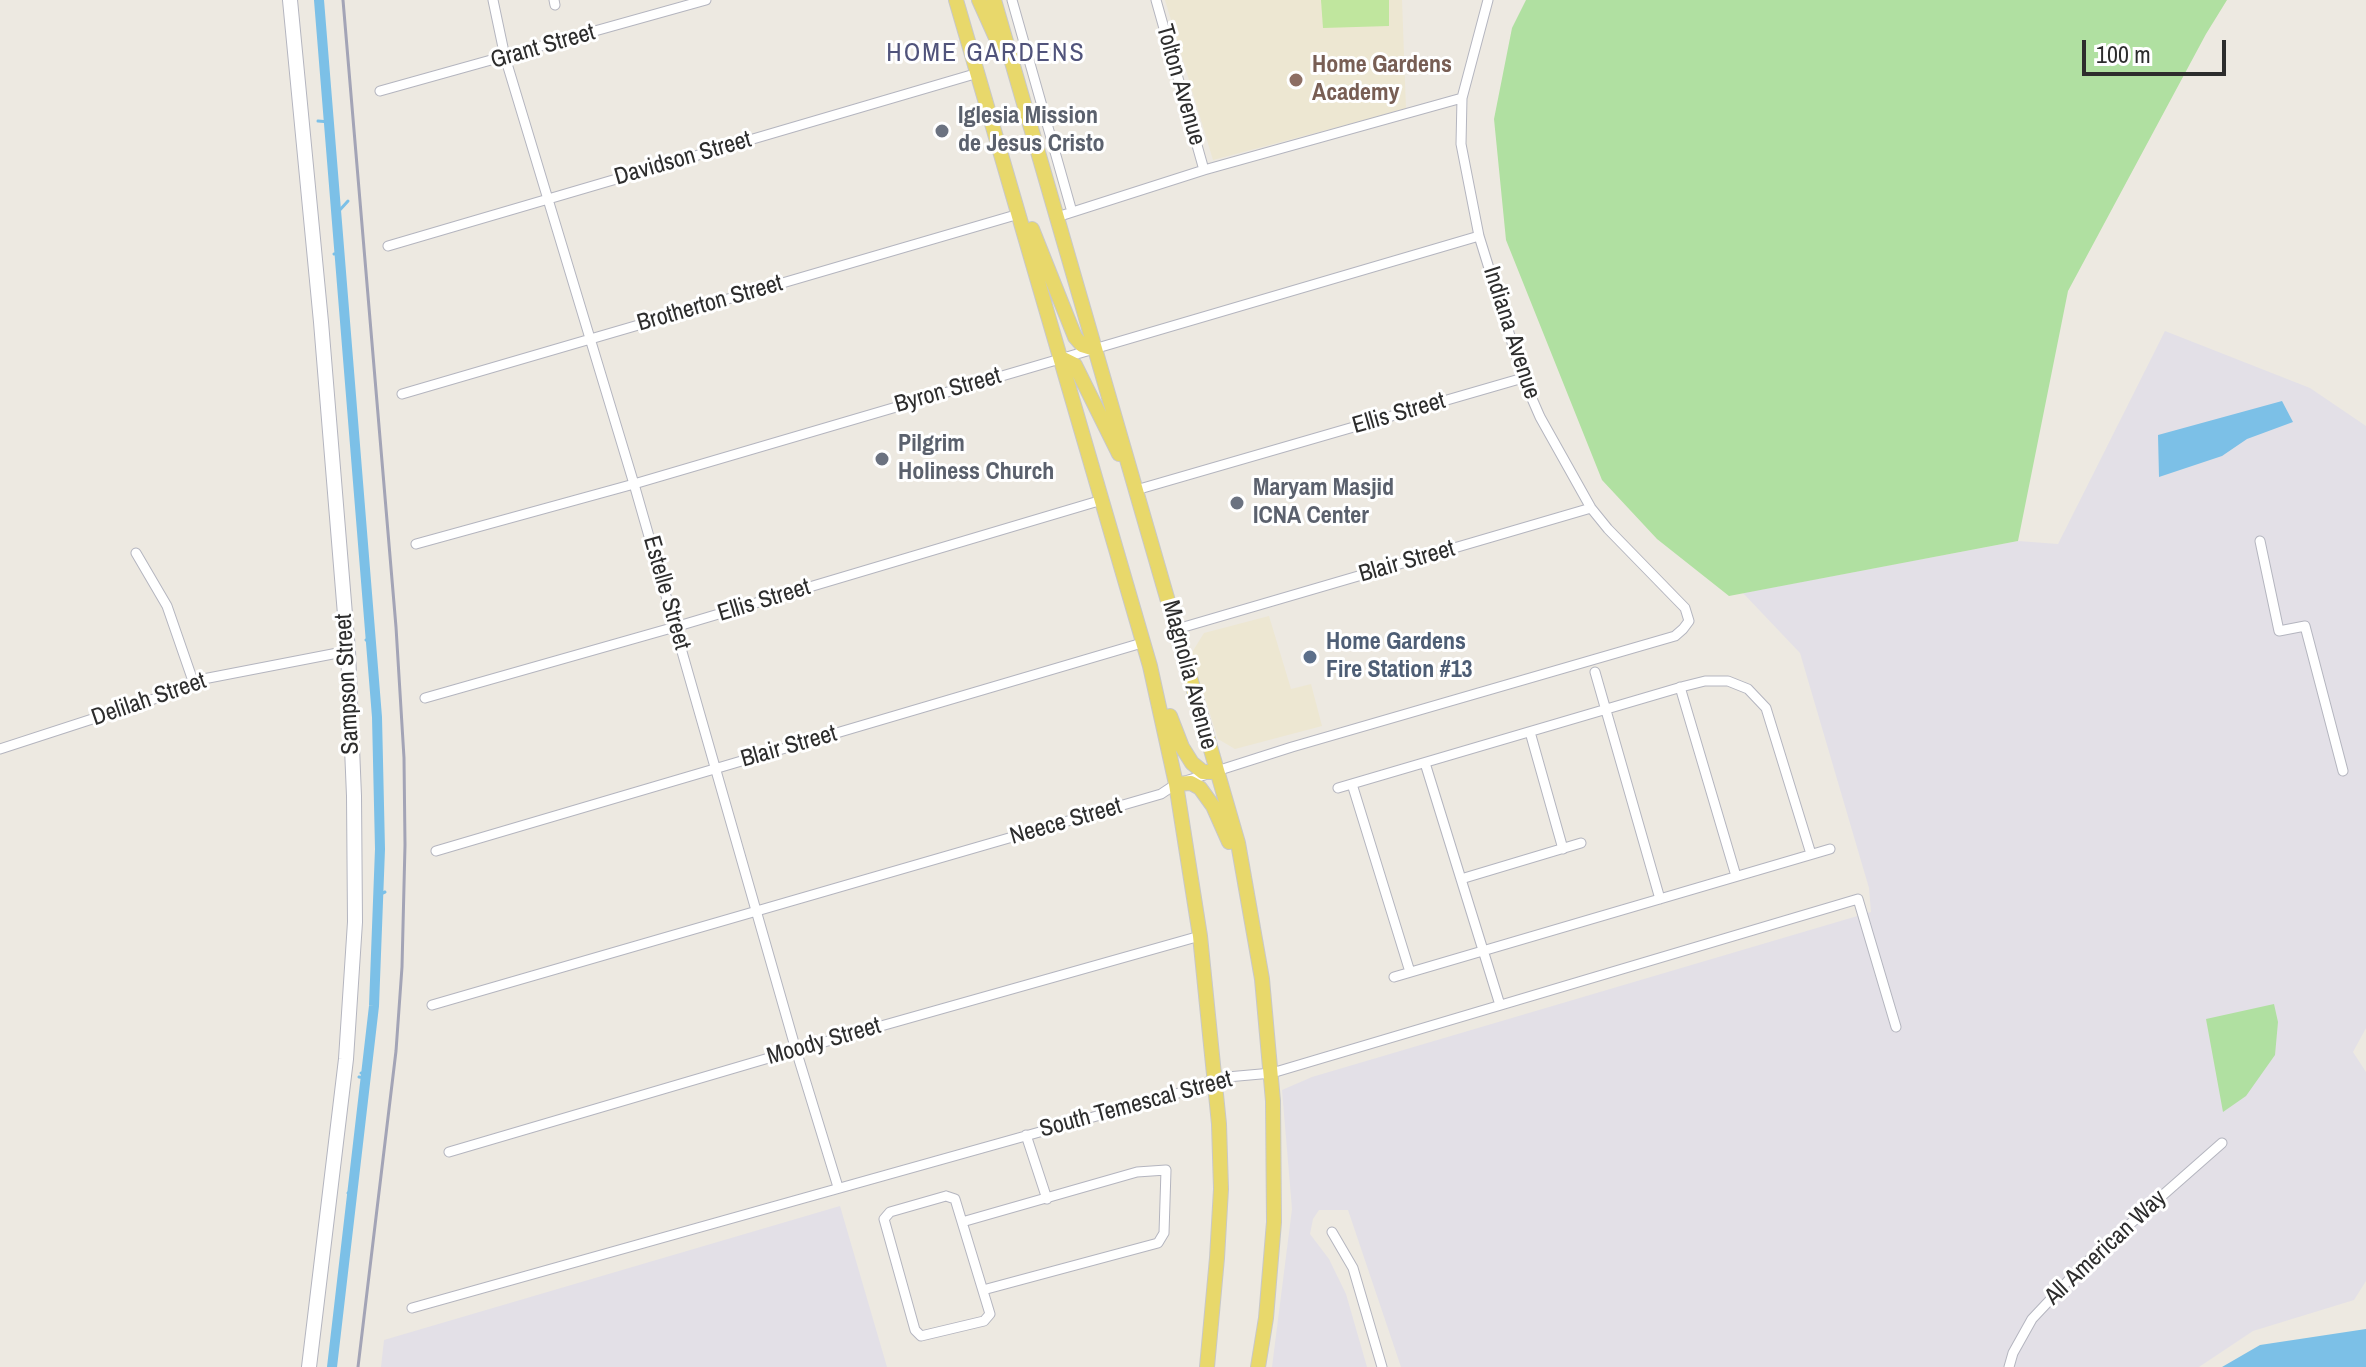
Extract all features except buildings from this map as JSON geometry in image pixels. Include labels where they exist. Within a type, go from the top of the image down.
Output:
[{"type":"main road","name":"Magnolia Avenue","points":[[956,0],[1150,666],[1176,784],[1200,936],[1216,1078],[1221,1189],[1207,1367]]},
{"type":"main road","points":[[979,0],[1021,92]]},
{"type":"main road","name":"Magnolia Avenue","points":[[994,0],[1238,843],[1262,979],[1272,1073],[1274,1222],[1266,1318],[1258,1367]]},
{"type":"main road","points":[[1019,214],[1030,226],[1075,337],[1082,345],[1095,349]]},
{"type":"main road","points":[[1061,358],[1075,365],[1136,490]]},
{"type":"main road","points":[[1150,666],[1182,747],[1198,769],[1216,772]]},
{"type":"main road","points":[[1176,784],[1198,786],[1207,796],[1244,877]]},
{"type":"street","name":"Sampson Street","points":[[290,0],[348,651],[354,796],[355,922],[344,1075],[309,1367]]},
{"type":"street","name":"Estelle Street","points":[[493,0],[505,57],[634,484],[838,1187]]},
{"type":"street","name":"Grant Street","points":[[380,91],[706,0]]},
{"type":"street","points":[[1012,0],[1072,212]]},
{"type":"street","name":"Tolton Avenue","points":[[1156,0],[1204,170]]},
{"type":"street","name":"Indiana Avenue","points":[[1488,0],[1462,98],[1461,144],[1479,236],[1523,378],[1540,417],[1591,508],[1685,608],[1689,621]]},
{"type":"street","name":"Davidson Street","points":[[388,246],[978,73]]},
{"type":"street","points":[[1057,217],[1204,170],[1462,98]]},
{"type":"street","name":"Brotherton Street","points":[[402,394],[1019,214]]},
{"type":"street","name":"Byron Street","points":[[416,544],[634,484],[1479,236]]},
{"type":"street","name":"Ellis Street","points":[[1136,490],[1523,378]]},
{"type":"street","name":"Ellis Street","points":[[425,698],[1102,500]]},
{"type":"street","name":"Blair Street","points":[[1177,629],[1591,508]]},
{"type":"street","points":[[2260,541],[2279,631],[2305,626],[2343,771]]},
{"type":"street","points":[[136,553],[167,606],[193,681]]},
{"type":"street","name":"Neece Street","points":[[432,1005],[1161,794],[1176,784],[1346,730],[1675,636],[1689,621]]},
{"type":"street","name":"Blair Street","points":[[436,851],[1142,643]]},
{"type":"street","name":"Delilah Street","points":[[0,749],[160,697],[193,681],[348,651]]},
{"type":"street","points":[[1595,672],[1660,899]]},
{"type":"street","points":[[1338,788],[1680,687],[1705,681],[1728,681],[1748,689],[1766,708],[1811,854]]},
{"type":"street","points":[[1680,687],[1736,876]]},
{"type":"street","points":[[1530,732],[1563,849]]},
{"type":"street","points":[[1425,763],[1500,1005]]},
{"type":"street","points":[[1352,784],[1410,972]]},
{"type":"street","points":[[1461,879],[1581,843]]},
{"type":"street","points":[[1394,977],[1830,849]]},
{"type":"street","name":"South Temescal Street","points":[[412,1308],[1202,1087],[1216,1078],[1272,1073],[1858,899],[1896,1027]]},
{"type":"street","name":"Moody Street","points":[[449,1152],[1200,936]]},
{"type":"street","points":[[1026,1135],[1047,1199]]},
{"type":"street","name":"All American Way","points":[[2009,1367],[2013,1353],[2032,1319],[2080,1268],[2222,1143]]},
{"type":"street","points":[[962,1222],[1137,1172],[1166,1170],[1164,1233],[1158,1243],[983,1290]]},
{"type":"street","points":[[946,1196],[955,1199],[962,1222],[990,1314],[984,1321],[921,1336],[915,1330],[884,1219],[890,1212],[946,1196]]},
{"type":"street","points":[[1332,1232],[1353,1268],[1382,1367]]},
{"type":"shaded area","name":"Home Gardens Academy","points":[[1165,0],[1402,0],[1406,109],[1213,160]]},
{"type":"shaded area","points":[[2165,331],[2310,388],[2366,426],[2366,1028],[2353,1052],[2366,1072],[2366,1281],[2354,1300],[2253,1331],[2199,1367],[1401,1367],[1348,1210],[1319,1210],[1313,1219],[1310,1234],[1329,1259],[1346,1294],[1367,1367],[1272,1367],[1292,1209],[1282,1090],[1312,1077],[1871,912],[1869,888],[1800,653],[1743,593],[2018,541],[2058,544]]},
{"type":"shaded area","points":[[1269,616],[1291,689],[1311,684],[1322,726],[1235,749],[1218,739],[1191,654],[1204,633]]},
{"type":"shaded area","points":[[840,1206],[887,1367],[381,1367],[384,1340]]},
{"type":"green space","points":[[1321,0],[1389,0],[1389,26],[1323,28]]},
{"type":"green space","points":[[1526,0],[2227,0],[2068,291],[2018,541],[1729,596],[1657,539],[1602,480],[1506,240],[1494,119],[1512,28]]},
{"type":"green space","points":[[2274,1004],[2278,1022],[2275,1055],[2246,1096],[2223,1112],[2206,1019]]},
{"type":"water","points":[[2282,401],[2293,422],[2247,439],[2222,456],[2159,477],[2158,435]]},
{"type":"water","points":[[2366,1329],[2366,1367],[2222,1367],[2260,1345]]},
{"type":"waterway","points":[[319,0],[377,717],[380,849],[374,1006],[332,1367]]},
{"type":"waterway","points":[[318,121],[330,122]]},
{"type":"waterway","points":[[338,212],[348,201]]},
{"type":"waterway","points":[[334,254],[341,253]]},
{"type":"waterway","points":[[366,640],[371,639]]},
{"type":"waterway","points":[[378,895],[385,892]]},
{"type":"waterway","points":[[361,1073],[367,1073]]},
{"type":"waterway","points":[[359,1077],[366,1078]]},
{"type":"waterway","points":[[348,1193],[354,1194]]},
{"type":"railway","points":[[343,0],[396,627],[404,758],[405,845],[396,1051],[358,1367]]},
{"type":"place","name":"Home Gardens Academy","points":[[1296,80]]},
{"type":"place","name":"Iglesia Mission de Jesus Cristo","points":[[942,131]]},
{"type":"place","name":"Pilgrim Holiness Church","points":[[882,459]]},
{"type":"place","name":"Maryam Masjid ICNA Center","points":[[1237,503]]},
{"type":"place","name":"Home Gardens Fire Station #13","points":[[1310,657]]},
{"type":"district","name":"HOME GARDENS","points":[[986,54]]}]
